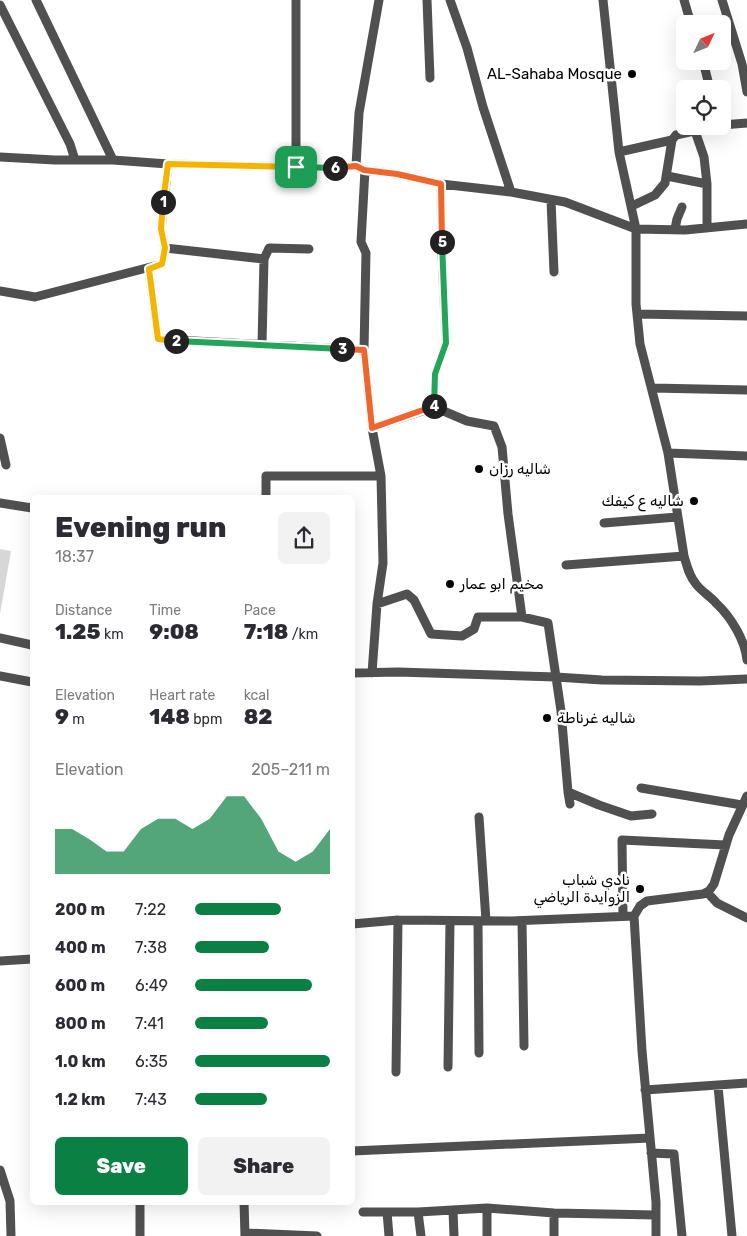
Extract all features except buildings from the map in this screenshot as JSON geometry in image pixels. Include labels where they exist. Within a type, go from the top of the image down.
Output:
[{"type":"street","points":[[36,0],[112,160]]},
{"type":"street","points":[[296,0],[296,167]]},
{"type":"street","points":[[372,672],[377,604],[383,562],[381,476],[372,428],[364,350],[366,253],[361,242],[360,114],[379,0]]},
{"type":"street","points":[[426,0],[430,78]]},
{"type":"street","points":[[450,0],[467,48],[483,108],[512,192]]},
{"type":"street","points":[[603,0],[619,152],[636,229],[637,314],[640,344],[668,453],[684,556],[688,572],[695,584],[718,604],[736,629],[746,652],[747,660]]},
{"type":"street","points":[[684,0],[688,15]]},
{"type":"street","points":[[722,0],[742,64],[747,92]]},
{"type":"street","points":[[0,5],[70,144],[75,160]]},
{"type":"street","points":[[731,124],[747,123]]},
{"type":"street","points":[[632,206],[655,196],[665,183],[672,140],[676,135]]},
{"type":"street","points":[[696,135],[704,157],[707,184],[707,228]]},
{"type":"street","points":[[619,152],[672,140]]},
{"type":"street","points":[[0,157],[112,160],[168,164],[360,168],[441,184],[512,192],[564,202],[636,229],[707,228],[747,224]]},
{"type":"street","points":[[0,291],[35,297],[149,269],[162,264],[165,248],[161,229],[168,164]]},
{"type":"street","points":[[667,176],[707,184]]},
{"type":"street","points":[[434,407],[435,374],[446,343],[441,184]]},
{"type":"street","points":[[551,200],[554,272]]},
{"type":"street","points":[[675,229],[682,208]]},
{"type":"street","points":[[165,248],[264,260]]},
{"type":"street","points":[[262,344],[264,260],[270,248],[309,249]]},
{"type":"street","points":[[149,269],[158,339],[364,350]]},
{"type":"street","points":[[637,314],[747,316]]},
{"type":"street","points":[[652,388],[747,390]]},
{"type":"street","points":[[372,428],[434,407],[467,421],[494,426],[502,447],[508,514],[522,617]]},
{"type":"street","points":[[0,438],[6,465]]},
{"type":"street","points":[[668,453],[747,456]]},
{"type":"street","points":[[266,495],[266,476],[381,476]]},
{"type":"street","points":[[0,503],[30,508]]},
{"type":"street","points":[[604,523],[678,517]]},
{"type":"street","points":[[566,565],[684,556]]},
{"type":"street","points":[[377,604],[407,594],[414,600],[431,634],[462,636],[474,629],[478,617],[522,617],[548,622],[561,711],[570,804]]},
{"type":"street","points":[[0,638],[30,644]]},
{"type":"street","points":[[355,673],[398,672],[602,680],[700,681],[747,679]]},
{"type":"street","points":[[0,676],[30,682]]},
{"type":"street","points":[[641,788],[742,805]]},
{"type":"street","points":[[568,792],[631,816],[652,814]]},
{"type":"street","points":[[656,1236],[634,916],[640,906],[647,901],[699,895],[707,892],[714,884],[725,845],[747,796]]},
{"type":"street","points":[[479,817],[482,921],[479,1053]]},
{"type":"street","points":[[623,916],[622,840],[725,845]]},
{"type":"street","points":[[707,892],[716,902],[747,918]]},
{"type":"street","points":[[355,924],[398,920],[522,921],[634,916]]},
{"type":"street","points":[[396,1072],[398,920]]},
{"type":"street","points":[[448,1067],[450,921]]},
{"type":"street","points":[[522,921],[524,1046]]},
{"type":"street","points":[[0,962],[30,959]]},
{"type":"street","points":[[645,1090],[747,1083]]},
{"type":"street","points":[[718,1086],[732,1236]]},
{"type":"street","points":[[355,1151],[650,1138]]},
{"type":"street","points":[[651,1153],[674,1154],[682,1236]]},
{"type":"street","points":[[0,1170],[10,1201],[11,1236]]},
{"type":"street","points":[[140,1205],[140,1236]]},
{"type":"street","points":[[244,1205],[245,1234],[317,1236]]},
{"type":"street","points":[[363,1212],[418,1212],[487,1208],[554,1213],[656,1216]]},
{"type":"street","points":[[487,1208],[487,1236]]},
{"type":"street","points":[[453,1210],[454,1236]]},
{"type":"street","points":[[387,1212],[389,1236]]},
{"type":"street","points":[[418,1212],[421,1236]]},
{"type":"street","points":[[554,1213],[554,1236]]},
{"type":"shaded area","points":[[0,549],[11,551],[0,614]]},
{"type":"place","name":"AL-Sahaba Mosque","points":[[632,74]]},
{"type":"place","name":"شاليه رزان","points":[[479,469]]},
{"type":"place","name":"شاليه ع كيفك","points":[[694,501]]},
{"type":"place","name":"مخيم ابو عمار","points":[[450,584]]},
{"type":"place","name":"شاليه غرناطة","points":[[547,718]]},
{"type":"place","name":"نادي شباب الزوايدة الرياضي","points":[[640,889]]},
{"type":"route","points":[[168,164],[296,167],[335,168],[356,166],[364,170],[397,174],[441,184],[446,343],[435,374],[434,407],[372,428],[364,350],[158,339],[149,269],[162,264],[165,248],[161,229],[168,164]]}]
